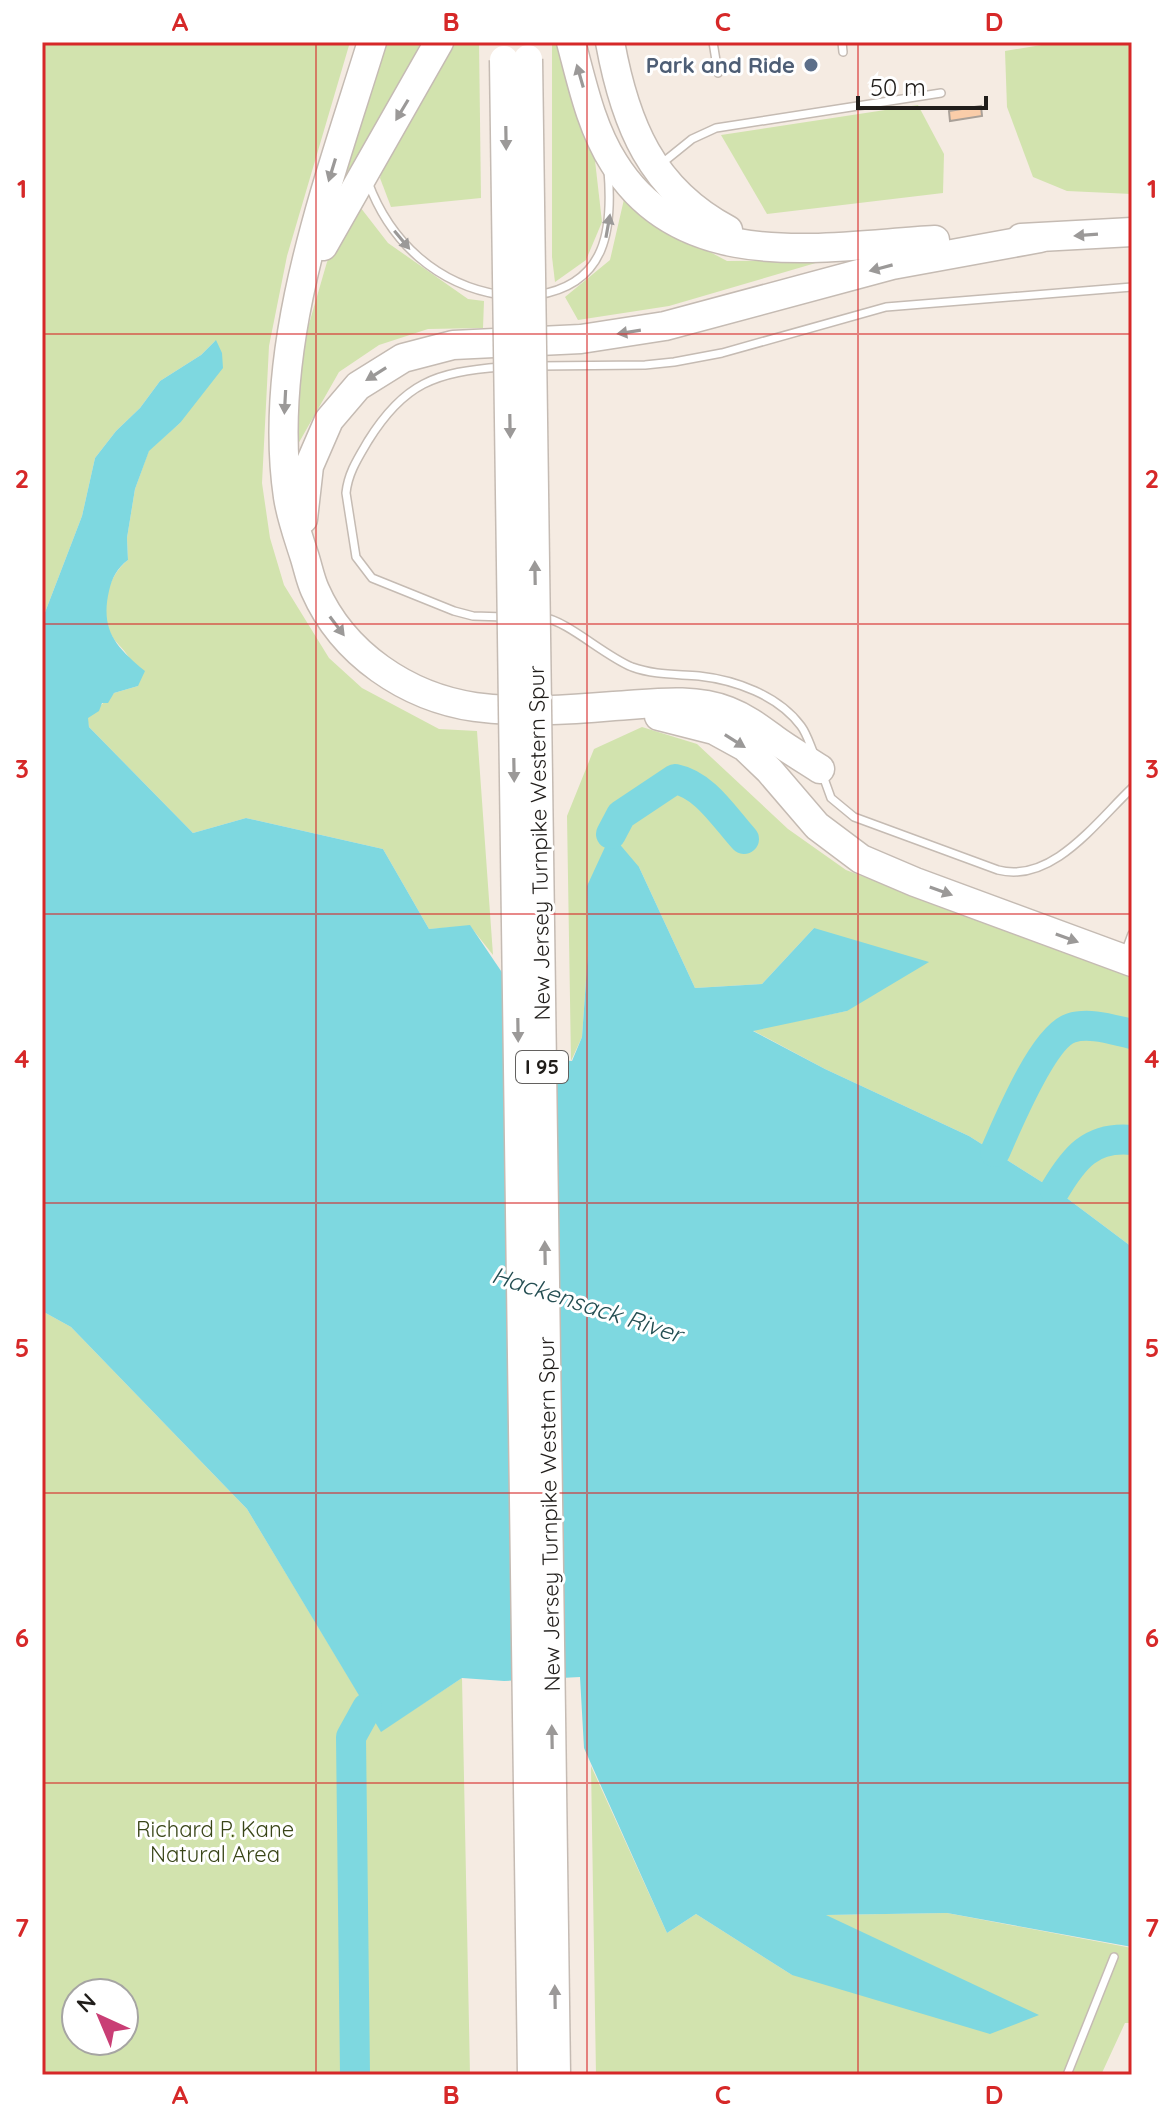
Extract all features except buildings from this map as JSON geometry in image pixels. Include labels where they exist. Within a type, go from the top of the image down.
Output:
[{"type":"highway","points":[[372,42],[306,261],[284,405],[284,455],[292,517],[315,589],[340,630],[367,659],[403,683],[438,698],[472,706],[579,709],[661,716],[714,730],[754,754],[817,826],[861,859],[915,882],[1129,951]]},
{"type":"highway","points":[[295,325],[326,239],[439,42]]},
{"type":"highway","points":[[571,42],[595,122],[621,174],[641,195],[675,222],[728,242],[816,249],[1132,232]]},
{"type":"highway","points":[[610,42],[631,124],[656,168],[681,198],[704,216],[765,247]]},
{"type":"highway","points":[[619,83],[622,42]]},
{"type":"highway","name":"New Jersey Turnpike Western Spur","points":[[516,51],[532,2075]]},
{"type":"highway","name":"New Jersey Turnpike Western Spur","points":[[516,51],[556,2075]]},
{"type":"highway","points":[[305,556],[303,513],[306,482],[321,435],[337,408],[358,386],[403,358],[453,345],[581,339],[665,326],[892,265],[1040,238]]},
{"type":"highway","points":[[579,709],[675,703],[715,707],[755,724],[820,769]]},
{"type":"lane","points":[[713,42],[718,73]]},
{"type":"lane","points":[[842,42],[843,52]]},
{"type":"lane","points":[[656,168],[692,139],[716,128],[941,93]]},
{"type":"lane","points":[[365,172],[393,230],[429,266],[456,282],[478,290],[501,295],[536,296],[560,289],[581,276],[598,258],[604,246],[611,208],[607,150]]},
{"type":"lane","points":[[518,617],[473,616],[441,606],[372,578],[356,557],[346,493],[351,472],[384,414],[411,390],[438,378],[486,368],[674,362],[722,353],[867,311],[907,304],[1132,287]]},
{"type":"lane","points":[[532,617],[560,622],[607,655],[643,671],[715,678],[749,688],[800,724],[831,798],[854,817],[998,870],[1016,873],[1037,869],[1055,860],[1132,788]]},
{"type":"lane","points":[[1067,2075],[1114,1957]]},
{"type":"green space","points":[[42,42],[350,42],[287,256],[269,346],[262,483],[270,538],[284,585],[329,658],[362,688],[439,729],[477,731],[493,955],[470,926],[429,929],[383,849],[246,818],[193,833],[89,727],[87,718],[114,693],[138,686],[128,656],[108,627],[107,595],[115,575],[128,560],[127,538],[135,489],[149,450],[180,423],[215,341],[201,355],[160,381],[95,458],[82,516],[44,615],[42,656]]},
{"type":"green space","points":[[379,42],[421,42],[351,183],[335,191]]},
{"type":"green space","points":[[449,42],[479,42],[481,198],[391,207],[380,178],[389,151]]},
{"type":"green space","points":[[552,42],[565,42],[593,143],[602,222],[586,260],[555,282],[552,257]]},
{"type":"green space","points":[[1059,42],[1132,42],[1132,194],[1067,191],[1033,177],[1007,107],[1005,51]]},
{"type":"green space","points":[[918,105],[944,154],[943,193],[767,214],[721,135]]},
{"type":"green space","points":[[625,195],[663,227],[727,261],[826,260],[669,306],[578,320],[565,297],[610,260]]},
{"type":"green space","points":[[357,203],[388,243],[468,299],[484,301],[483,328],[428,329],[379,345],[339,372],[293,453],[302,348],[327,262]]},
{"type":"green space","points":[[642,727],[697,744],[788,829],[846,870],[1132,978],[1132,1247],[1064,1196],[969,1136],[825,1069],[752,1030],[847,1011],[814,928],[762,984],[695,988],[639,867],[587,886],[588,952],[582,1037],[571,1061],[567,816],[594,749]]},
{"type":"green space","name":"Richard P. Kane Natural Area","points":[[42,1311],[71,1327],[247,1509],[381,1731],[462,1678],[470,2075],[42,2075]]},
{"type":"green space","points":[[591,1766],[667,1933],[696,1914],[792,1975],[824,1915],[947,1913],[1132,1948],[1132,2023],[1125,2023],[1101,2075],[596,2075]]},
{"type":"water","name":"Hackensack River","points":[[216,340],[222,353],[223,368],[180,423],[149,451],[135,489],[127,538],[128,560],[116,574],[109,591],[107,617],[113,637],[145,671],[138,686],[114,693],[108,703],[102,703],[99,711],[88,718],[89,727],[193,833],[246,818],[383,849],[429,929],[470,925],[561,1060],[572,1061],[582,1037],[588,952],[587,886],[611,834],[639,867],[695,988],[762,984],[814,928],[929,962],[847,1011],[753,1031],[825,1069],[969,1136],[1064,1196],[1132,1247],[1132,1947],[947,1913],[826,1915],[1039,2015],[990,2034],[792,1975],[696,1914],[667,1933],[584,1748],[580,1677],[504,1681],[462,1678],[381,1732],[247,1509],[71,1327],[42,1311],[44,615],[82,516],[95,458],[160,381],[201,355]]},
{"type":"waterway","points":[[611,834],[621,815],[675,779],[686,782],[705,795],[744,839]]},
{"type":"waterway","points":[[995,1152],[1027,1083],[1060,1035],[1071,1028],[1086,1026],[1132,1034]]},
{"type":"waterway","points":[[1055,1190],[1069,1168],[1085,1152],[1105,1142],[1132,1140]]},
{"type":"waterway","points":[[355,2075],[351,1737],[367,1708]]},
{"type":"place","name":"Park and Ride","points":[[811,65]]}]
